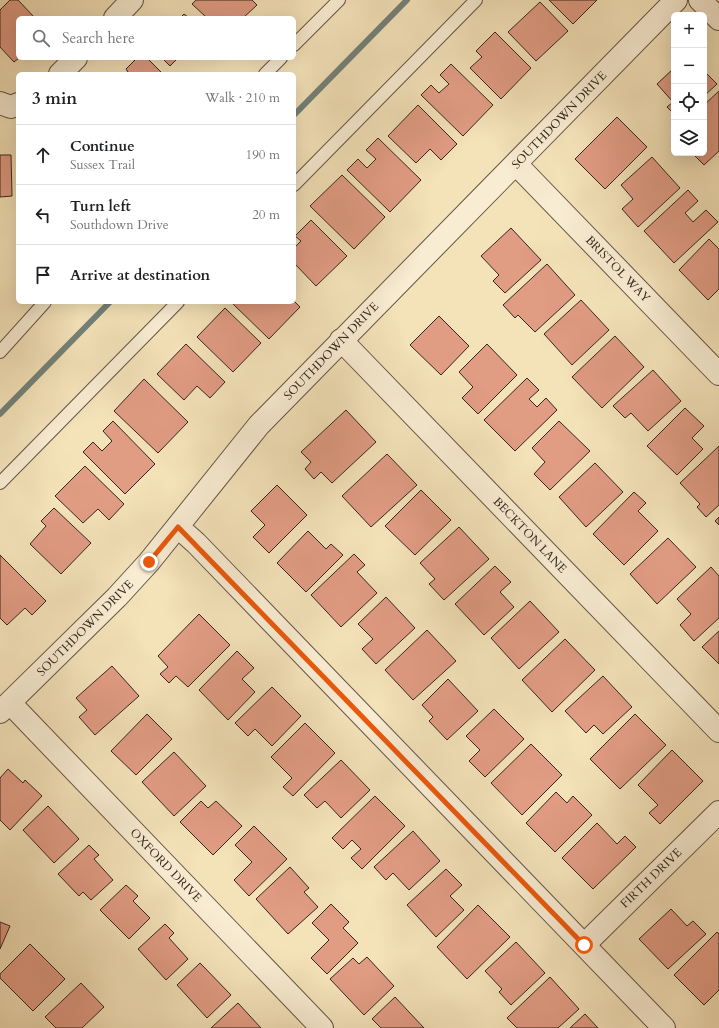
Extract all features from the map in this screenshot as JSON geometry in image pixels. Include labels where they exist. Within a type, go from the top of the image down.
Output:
[{"type":"street","points":[[117,16],[132,0]]},
{"type":"street","name":"SOUTHDOWN DRIVE","points":[[5,707],[117,597],[178,527],[259,425],[676,0]]},
{"type":"street","points":[[700,0],[719,19]]},
{"type":"street","points":[[62,72],[74,60]]},
{"type":"street","name":"BRISTOL WAY","points":[[516,164],[719,374]]},
{"type":"street","name":"BECKTON LANE","points":[[341,340],[719,730]]},
{"type":"street","points":[[178,527],[664,1028]]},
{"type":"street","name":"OXFORD DRIVE","points":[[5,707],[322,1028]]},
{"type":"street","name":"FIRTH DRIVE","points":[[584,945],[719,812]]},
{"type":"lane","points":[[296,43],[339,0]]},
{"type":"lane","points":[[296,183],[476,0]]},
{"type":"lane","points":[[267,72],[279,60]]},
{"type":"lane","points":[[0,352],[43,304]]},
{"type":"lane","points":[[0,483],[176,304]]},
{"type":"building","points":[[10,0],[18,0],[33,16],[16,16],[16,60],[14,62],[0,47],[0,10]]},
{"type":"building","points":[[196,0],[252,0],[257,5],[245,16],[205,16],[192,4]]},
{"type":"building","points":[[549,0],[597,0],[573,24]]},
{"type":"building","points":[[540,2],[568,31],[536,61],[508,32]]},
{"type":"building","points":[[495,32],[531,68],[501,99],[470,68],[482,57],[476,51]]},
{"type":"building","points":[[135,60],[149,60],[161,72],[128,72],[126,69]]},
{"type":"building","points":[[164,60],[176,60],[170,66]]},
{"type":"building","points":[[451,64],[493,105],[463,136],[421,95],[431,85],[439,93],[449,84],[440,75]]},
{"type":"building","points":[[671,71],[671,100],[657,84]]},
{"type":"building","points":[[707,74],[717,84],[707,93]]},
{"type":"building","points":[[719,91],[719,151],[704,165],[695,156],[707,156],[707,102]]},
{"type":"building","points":[[671,104],[671,111],[667,107]]},
{"type":"building","points":[[418,105],[457,144],[441,160],[430,149],[416,163],[388,136]]},
{"type":"building","points":[[617,117],[647,147],[605,189],[575,159]]},
{"type":"building","points":[[378,138],[421,180],[390,212],[347,170],[358,159],[367,168],[376,159],[366,150]]},
{"type":"building","points":[[0,155],[11,155],[12,196],[0,197]]},
{"type":"building","points":[[652,157],[680,188],[638,227],[622,209],[633,199],[621,185]]},
{"type":"building","points":[[342,175],[385,217],[354,249],[310,206]]},
{"type":"building","points":[[688,190],[698,201],[685,213],[693,222],[706,210],[718,222],[674,263],[644,231]]},
{"type":"building","points":[[311,220],[347,256],[316,286],[296,265],[296,246],[301,241],[296,235]]},
{"type":"building","points":[[511,228],[541,260],[505,293],[493,281],[499,275],[481,256]]},
{"type":"building","points":[[709,239],[719,249],[719,289],[708,300],[679,270]]},
{"type":"building","points":[[547,264],[575,295],[535,332],[518,315],[515,318],[503,305]]},
{"type":"building","points":[[581,300],[609,330],[572,365],[544,334]]},
{"type":"building","points":[[296,303],[300,307],[269,339],[233,304]]},
{"type":"building","points":[[225,308],[261,343],[233,372],[197,337]]},
{"type":"building","points":[[439,316],[469,346],[441,375],[410,345]]},
{"type":"building","points":[[615,336],[644,367],[602,408],[572,377]]},
{"type":"building","points":[[186,344],[225,382],[210,398],[197,386],[184,400],[157,374]]},
{"type":"building","points":[[487,344],[517,375],[478,414],[462,398],[473,387],[459,372]]},
{"type":"building","points":[[653,370],[681,401],[648,431],[631,413],[625,418],[613,406]]},
{"type":"building","points":[[527,378],[539,390],[529,399],[537,407],[546,398],[557,410],[515,451],[484,420]]},
{"type":"building","points":[[144,379],[188,422],[158,453],[114,411]]},
{"type":"building","points":[[685,408],[704,426],[692,438],[703,449],[677,475],[647,446]]},
{"type":"building","points":[[346,410],[376,442],[332,483],[321,472],[314,479],[305,469],[311,462],[301,452]]},
{"type":"building","points":[[113,421],[155,464],[125,494],[83,452],[93,442],[102,451],[112,441],[103,431]]},
{"type":"building","points":[[559,421],[590,451],[550,490],[534,474],[545,462],[532,448]]},
{"type":"building","points":[[719,446],[719,505],[706,517],[697,507],[700,504],[680,483]]},
{"type":"building","points":[[387,454],[417,485],[371,527],[342,496]]},
{"type":"building","points":[[595,463],[623,492],[586,527],[559,497]]},
{"type":"building","points":[[85,466],[124,504],[109,520],[98,509],[83,523],[55,496]]},
{"type":"building","points":[[277,485],[307,515],[269,553],[253,537],[265,525],[251,511]]},
{"type":"building","points":[[421,490],[451,520],[415,555],[385,526]]},
{"type":"building","points":[[634,492],[646,503],[638,511],[658,531],[624,565],[593,534]]},
{"type":"building","points":[[54,508],[91,543],[61,574],[30,544],[46,526],[41,521]]},
{"type":"building","points":[[719,517],[719,525],[715,521]]},
{"type":"building","points":[[459,527],[489,559],[444,600],[429,584],[435,579],[420,563]]},
{"type":"building","points":[[308,531],[326,549],[331,544],[343,555],[306,592],[277,563]]},
{"type":"building","points":[[668,538],[696,567],[657,604],[630,574]]},
{"type":"building","points":[[354,554],[365,565],[357,572],[377,593],[341,627],[311,595]]},
{"type":"building","points":[[0,555],[46,601],[32,615],[25,608],[7,625],[0,618]]},
{"type":"building","points":[[495,566],[511,582],[500,592],[514,607],[484,635],[455,604]]},
{"type":"building","points":[[711,567],[719,576],[719,618],[694,641],[680,625],[691,614],[677,599]]},
{"type":"building","points":[[386,597],[415,628],[376,664],[362,649],[373,639],[358,624]]},
{"type":"building","points":[[530,601],[559,632],[519,669],[491,638]]},
{"type":"building","points":[[199,614],[230,645],[188,687],[176,676],[169,683],[160,674],[168,667],[158,656]]},
{"type":"building","points":[[427,630],[456,661],[413,700],[385,670]]},
{"type":"building","points":[[719,631],[719,664],[702,647]]},
{"type":"building","points":[[565,639],[595,670],[552,712],[522,680]]},
{"type":"building","points":[[237,651],[254,668],[242,679],[255,692],[228,720],[199,690]]},
{"type":"building","points":[[112,666],[139,696],[95,735],[79,717],[87,710],[76,698]]},
{"type":"building","points":[[603,676],[632,707],[603,734],[594,725],[586,733],[565,711]]},
{"type":"building","points":[[448,679],[478,711],[447,740],[429,721],[433,717],[422,705]]},
{"type":"building","points":[[272,687],[301,716],[272,746],[255,729],[248,736],[235,723]]},
{"type":"building","points":[[494,709],[524,739],[485,777],[469,761],[480,750],[466,736]]},
{"type":"building","points":[[147,714],[172,739],[136,775],[111,751]]},
{"type":"building","points":[[635,714],[666,745],[620,789],[590,759]]},
{"type":"building","points":[[305,723],[335,753],[293,796],[283,787],[292,778],[271,757]]},
{"type":"building","points":[[531,744],[562,775],[522,815],[491,783]]},
{"type":"building","points":[[672,750],[703,781],[660,824],[649,813],[658,805],[638,785]]},
{"type":"building","points":[[174,752],[206,786],[174,816],[142,782]]},
{"type":"building","points":[[341,760],[370,790],[341,818],[325,801],[317,808],[304,795]]},
{"type":"building","points":[[8,769],[23,783],[25,780],[42,796],[10,830],[0,820],[0,778]]},
{"type":"building","points":[[556,792],[567,803],[573,796],[592,815],[555,852],[526,823]]},
{"type":"building","points":[[375,796],[405,826],[362,869],[351,858],[361,849],[352,840],[343,849],[332,838]]},
{"type":"building","points":[[201,801],[208,808],[216,801],[242,826],[213,855],[180,822]]},
{"type":"building","points":[[48,806],[79,839],[54,863],[23,830]]},
{"type":"building","points":[[597,823],[617,844],[625,836],[636,847],[593,889],[562,858]]},
{"type":"building","points":[[254,826],[287,859],[249,896],[234,880],[252,862],[235,845]]},
{"type":"building","points":[[413,831],[440,861],[409,890],[393,873],[386,880],[374,867]]},
{"type":"building","points":[[89,845],[99,855],[94,859],[113,880],[91,900],[83,892],[79,896],[58,874]]},
{"type":"building","points":[[290,867],[309,888],[304,892],[318,907],[288,934],[256,899]]},
{"type":"building","points":[[446,869],[462,885],[450,896],[464,910],[436,937],[407,905]]},
{"type":"building","points":[[126,885],[138,896],[133,901],[150,918],[129,939],[100,910]]},
{"type":"building","points":[[331,904],[349,922],[343,928],[358,943],[327,974],[311,958],[329,940],[312,923]]},
{"type":"building","points":[[478,905],[510,937],[467,979],[437,947]]},
{"type":"building","points":[[671,909],[687,926],[693,921],[706,934],[668,969],[639,939]]},
{"type":"building","points":[[0,922],[10,926],[0,949]]},
{"type":"building","points":[[165,924],[174,933],[169,938],[188,959],[166,980],[138,949]]},
{"type":"building","points":[[717,932],[719,934],[719,990],[704,1005],[674,975]]},
{"type":"building","points":[[516,942],[545,973],[511,1005],[499,992],[502,989],[485,971]]},
{"type":"building","points":[[30,944],[65,979],[33,1011],[0,978],[0,974]]},
{"type":"building","points":[[367,957],[394,986],[364,1015],[330,979],[353,958],[359,964]]},
{"type":"building","points":[[200,963],[231,995],[207,1018],[177,985]]},
{"type":"building","points":[[550,977],[579,1009],[558,1028],[517,1028],[507,1018]]},
{"type":"building","points":[[81,983],[104,1007],[82,1028],[56,1028],[45,1017]]},
{"type":"building","points":[[395,997],[424,1028],[381,1028],[372,1019]]},
{"type":"building","points":[[238,1003],[261,1028],[211,1028]]},
{"type":"building","points":[[585,1014],[598,1028],[570,1028]]},
{"type":"waterway","points":[[296,113],[407,0]]},
{"type":"waterway","points":[[0,414],[108,304]]},
{"type":"route","points":[[149,562],[178,527],[196,543],[584,945]]}]
